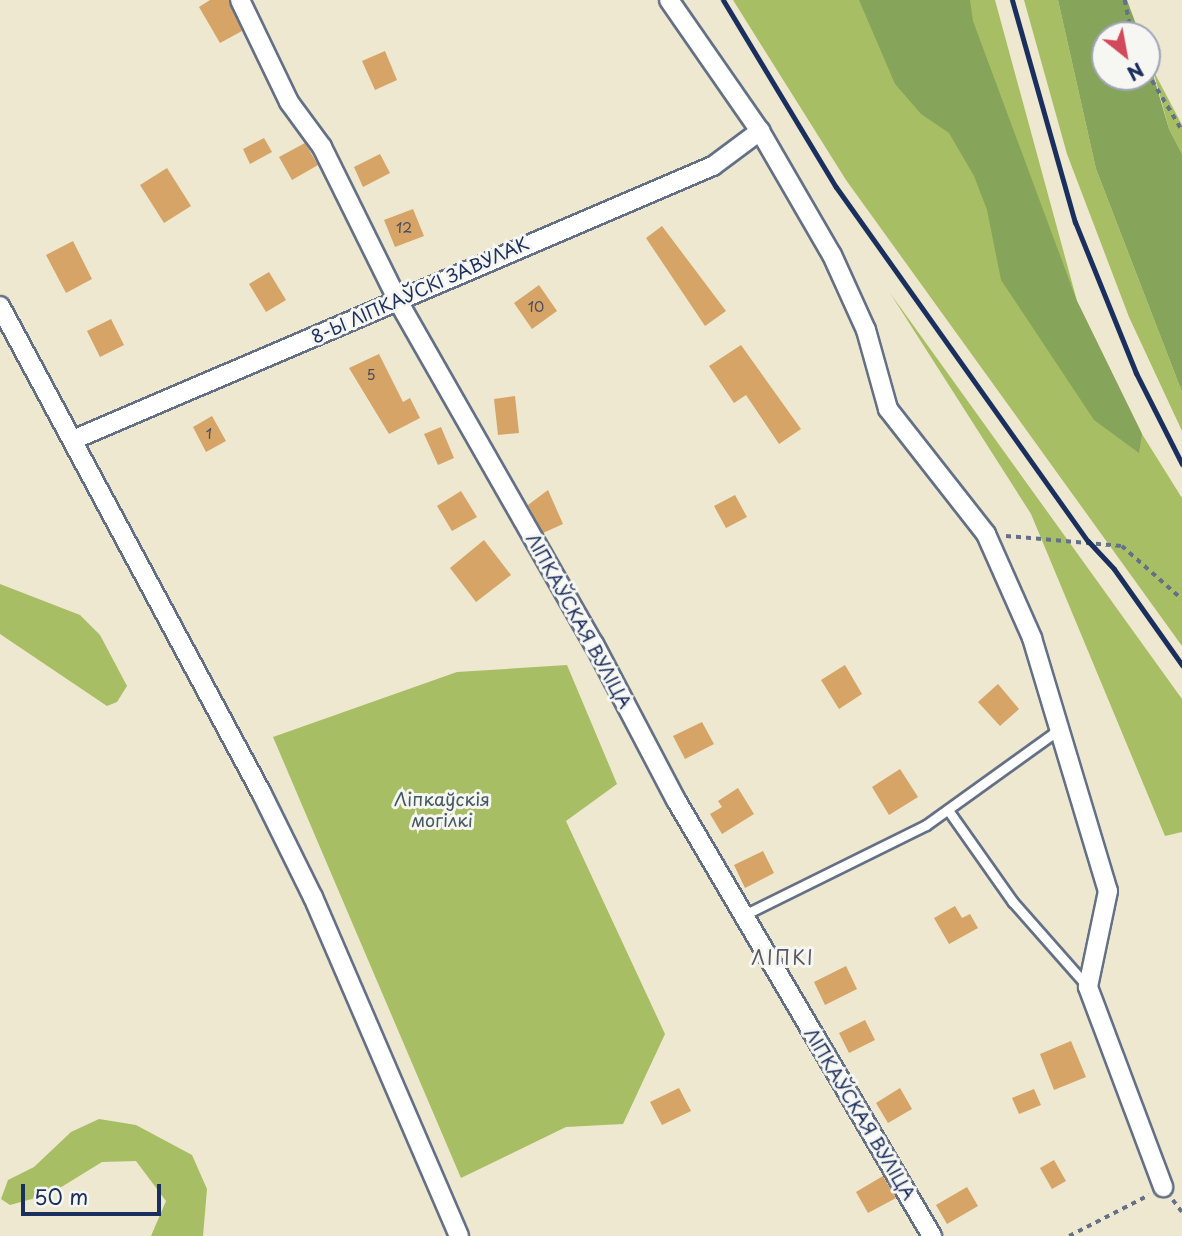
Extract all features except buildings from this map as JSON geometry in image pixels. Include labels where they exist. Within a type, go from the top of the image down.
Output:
[{"type":"street","name":"ЛІПКАЎСКАЯ ВУЛІЦА","points":[[240,0],[289,102],[322,147],[398,301],[744,915],[932,1236]]},
{"type":"street","points":[[669,0],[760,131],[832,254],[866,330],[888,409],[986,534],[1032,638],[1057,731],[1108,891],[1088,988],[1164,1187]]},
{"type":"street","name":"8-Ы ЛІПКАЎСКІ ЗАВУЛАК","points":[[75,439],[713,166],[760,131]]},
{"type":"street","points":[[0,306],[75,439],[313,897],[460,1236]]},
{"type":"lane","points":[[744,915],[948,810],[1057,731]]},
{"type":"lane","points":[[948,810],[1013,902],[1088,988]]},
{"type":"path","points":[[1125,0],[1129,21]]},
{"type":"path","points":[[1158,91],[1182,130]]},
{"type":"path","points":[[986,534],[1122,546],[1182,599]]},
{"type":"path","points":[[1069,1236],[1164,1187]]},
{"type":"green space","points":[[733,0],[995,0],[1077,301],[1142,434],[1182,498],[1182,646],[846,180]]},
{"type":"green space","points":[[859,0],[970,0],[973,21],[1077,301],[1142,434],[1139,453],[1094,420],[1001,280],[987,210],[974,176],[949,133],[921,114],[895,84]]},
{"type":"green space","points":[[1024,0],[1058,0],[1096,169],[1182,392],[1182,431],[1129,317],[1067,154]]},
{"type":"green space","points":[[1058,0],[1127,0],[1135,21],[1091,21],[1091,91],[1158,91],[1169,129],[1182,154],[1182,392],[1096,169]]},
{"type":"green space","points":[[1161,85],[1182,125],[1182,154],[1169,129],[1159,91],[1161,91]]},
{"type":"green space","points":[[890,293],[1182,699],[1182,832],[1165,836],[1031,514]]},
{"type":"green space","points":[[0,584],[80,615],[100,635],[127,686],[117,702],[107,706],[0,634]]},
{"type":"green space","name":"Ліпкаўскія могілкі","points":[[567,665],[617,784],[566,821],[665,1034],[623,1124],[566,1127],[461,1178],[273,737],[457,672]]},
{"type":"green space","points":[[99,1119],[136,1125],[192,1155],[207,1189],[203,1236],[151,1236],[166,1201],[136,1161],[102,1162],[50,1194],[10,1205],[1,1199],[8,1180],[34,1167],[71,1132]]},
{"type":"railway","points":[[723,0],[836,187],[1088,541],[1114,569],[1182,665]]},
{"type":"railway","points":[[1012,0],[1075,222],[1136,373],[1182,464]]},
{"type":"district","name":"ЛІПКІ","points":[[783,958]]}]
